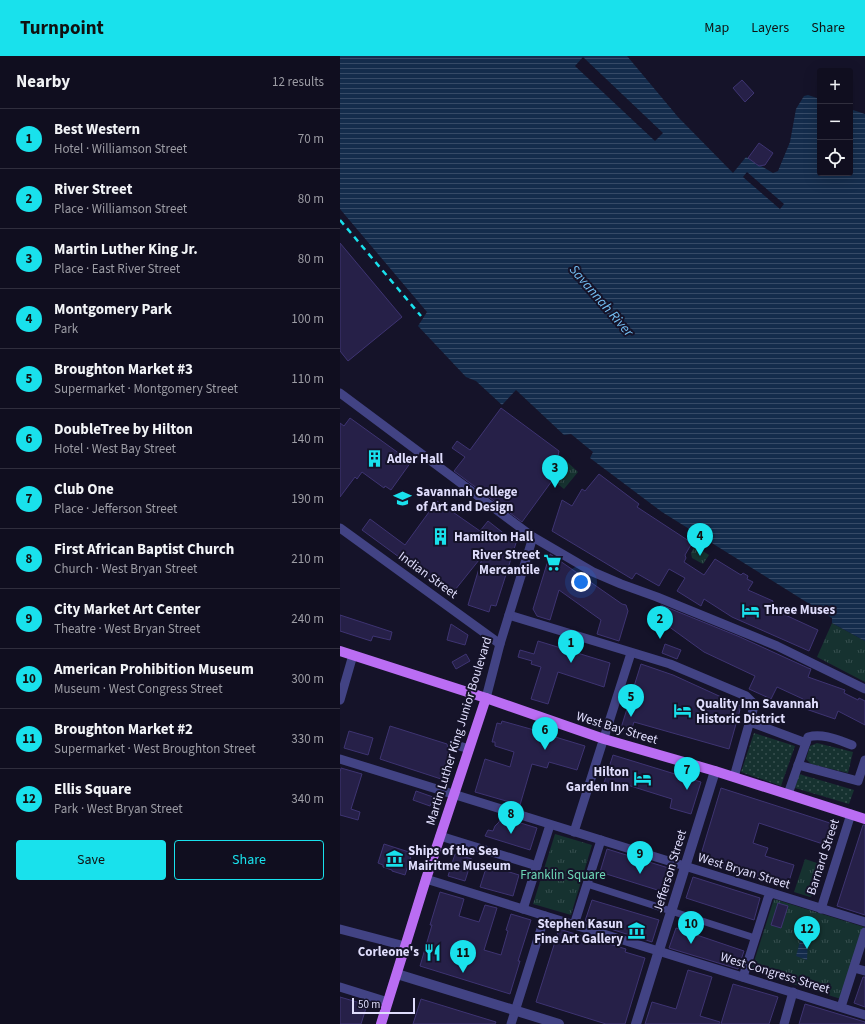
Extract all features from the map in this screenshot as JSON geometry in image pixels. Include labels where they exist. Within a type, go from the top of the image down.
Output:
[{"type":"main road","name":"West Bay Street","points":[[340,651],[486,698],[604,739],[715,771],[865,819]]},
{"type":"main road","name":"Martin Luther King Junior Boulevard","points":[[381,1024],[426,879],[486,698]]},
{"type":"street","points":[[340,393],[533,537],[593,572],[777,646],[865,689]]},
{"type":"street","name":"Indian Street","points":[[340,528],[500,644]]},
{"type":"street","name":"Martin Luther King Junior Boulevard","points":[[486,698],[500,644],[533,537]]},
{"type":"street","points":[[509,615],[677,667],[746,696],[752,702],[753,710],[734,777]]},
{"type":"street","points":[[574,832],[631,653]]},
{"type":"street","points":[[340,700],[353,655]]},
{"type":"street","points":[[750,722],[806,743]]},
{"type":"street","points":[[788,794],[808,736],[816,734],[852,745]]},
{"type":"street","points":[[453,744],[469,749]]},
{"type":"street","name":"West Bryan Street","points":[[340,759],[865,922]]},
{"type":"street","points":[[798,766],[858,781],[865,760]]},
{"type":"street","name":"Jefferson Street","points":[[636,1024],[715,771]]},
{"type":"street","name":"Barnard Street","points":[[820,909],[851,814]]},
{"type":"street","points":[[523,909],[550,825]]},
{"type":"street","points":[[440,836],[537,866]]},
{"type":"street","points":[[574,925],[601,840]]},
{"type":"street","name":"West Congress Street","points":[[426,879],[865,1015]]},
{"type":"street","points":[[587,884],[755,938]]},
{"type":"street","points":[[743,977],[768,898],[771,893]]},
{"type":"street","points":[[511,1024],[545,916]]},
{"type":"street","points":[[340,929],[405,946]]},
{"type":"street","points":[[841,1007],[865,932]]},
{"type":"street","points":[[854,968],[865,971]]},
{"type":"street","points":[[397,974],[559,1024]]},
{"type":"street","points":[[340,987],[388,1002]]},
{"type":"street","points":[[784,1024],[793,992]]},
{"type":"green space","points":[[561,456],[578,472],[564,489],[554,481],[557,476]]},
{"type":"green space","points":[[695,546],[709,555],[703,564],[692,558],[691,553]]},
{"type":"green space","points":[[832,623],[865,641],[865,682],[817,657]]},
{"type":"green space","points":[[754,733],[795,746],[781,786],[741,772]]},
{"type":"green space","points":[[817,743],[853,752],[848,773],[811,764],[806,759],[810,746]]},
{"type":"green space","points":[[799,774],[854,790],[849,804],[795,788]]},
{"type":"green space","name":"Franklin Square","points":[[555,834],[592,845],[571,915],[533,904]]},
{"type":"green space","points":[[805,859],[820,864],[821,867],[812,896],[810,897],[794,892]]},
{"type":"green space","points":[[774,899],[864,927],[841,999],[751,971]]},
{"type":"water","name":"Savannah River","points":[[340,56],[627,56],[678,117],[733,173],[746,157],[773,173],[778,171],[790,142],[796,109],[804,96],[808,95],[817,98],[817,176],[853,176],[853,110],[865,114],[865,641],[832,623],[832,618],[662,512],[590,458],[593,452],[571,434],[564,435],[516,390],[502,405],[476,381],[466,377],[418,326],[427,312],[340,209]]},
{"type":"water","points":[[801,938],[808,940],[807,960],[796,956]]},
{"type":"pier","points":[[583,57],[663,133],[655,141],[575,66]]},
{"type":"pier","points":[[747,172],[784,204],[780,209],[743,177]]},
{"type":"building","points":[[742,80],[754,93],[745,102],[733,88]]},
{"type":"building","points":[[759,143],[773,153],[765,165],[759,166],[748,158]]},
{"type":"building","points":[[340,243],[402,317],[348,361],[340,351]]},
{"type":"building","points":[[501,408],[559,451],[554,478],[522,522],[454,471],[465,457],[452,448],[457,441],[470,450]]},
{"type":"building","name":"Adler Hall","points":[[350,418],[411,462],[391,490],[385,486],[384,488],[362,472],[357,479],[355,477],[340,497],[340,423],[344,426]]},
{"type":"building","points":[[599,474],[639,504],[637,507],[692,543],[685,555],[686,558],[684,562],[704,575],[715,559],[741,575],[743,573],[748,576],[747,579],[753,582],[748,590],[773,601],[770,608],[818,630],[809,651],[732,617],[704,599],[701,606],[677,591],[685,578],[669,569],[659,586],[636,573],[632,579],[552,531],[562,500],[572,506],[582,489],[585,491]]},
{"type":"building","points":[[437,501],[480,531],[488,521],[516,543],[496,606],[491,605],[489,612],[468,605],[483,555],[451,595],[362,530],[370,519],[405,545]]},
{"type":"building","points":[[550,554],[622,604],[626,605],[628,611],[619,641],[597,634],[601,620],[559,590],[550,620],[537,616],[533,609]]},
{"type":"building","points":[[661,605],[740,637],[811,669],[808,677],[845,690],[844,693],[858,700],[859,698],[865,701],[865,725],[838,711],[835,719],[800,707],[803,699],[777,687],[771,699],[749,689],[755,676],[704,652],[657,618]]},
{"type":"building","points":[[340,615],[392,632],[390,640],[373,636],[371,641],[340,631]]},
{"type":"building","points":[[451,624],[468,635],[465,645],[447,640]]},
{"type":"building","points":[[538,641],[610,663],[604,687],[558,672],[548,704],[531,699],[541,667],[531,664],[532,661],[518,657],[520,650],[534,654]]},
{"type":"building","points":[[665,644],[681,650],[677,659],[662,653]]},
{"type":"building","points":[[466,654],[470,661],[456,669],[452,662]]},
{"type":"building","name":"Quality Inn Savannah Historic District","points":[[641,664],[673,675],[741,706],[729,749],[634,722],[631,731],[621,728]]},
{"type":"building","points":[[502,721],[585,746],[577,770],[549,762],[547,768],[532,764],[520,805],[475,792],[485,759],[510,767],[514,752],[495,746],[495,742],[492,742],[497,723],[501,724]]},
{"type":"building","points":[[390,726],[447,744],[448,748],[451,750],[441,779],[380,759]]},
{"type":"building","points":[[349,731],[373,738],[368,755],[344,748]]},
{"type":"building","name":"Hilton Garden Inn","points":[[613,755],[701,782],[691,814],[670,808],[672,799],[621,783],[619,791],[603,786]]},
{"type":"building","points":[[341,768],[362,774],[351,809],[360,812],[358,820],[340,815]]},
{"type":"building","points":[[721,788],[833,824],[826,845],[759,823],[753,843],[768,848],[765,856],[794,865],[787,888],[699,861]]},
{"type":"building","points":[[416,791],[433,797],[430,806],[413,800]]},
{"type":"building","points":[[501,817],[537,828],[530,850],[485,836],[488,830],[493,831]]},
{"type":"building","points":[[863,825],[865,825],[865,915],[837,906]]},
{"type":"building","name":"Ships of the Sea Mairitme Museum","points":[[384,844],[412,853],[405,875],[383,867],[383,865],[378,863]]},
{"type":"building","points":[[607,849],[675,870],[667,893],[600,872]]},
{"type":"building","points":[[455,854],[472,859],[465,881],[448,876]]},
{"type":"building","points":[[487,865],[519,875],[513,896],[480,887]]},
{"type":"building","points":[[693,877],[760,898],[754,920],[686,898]]},
{"type":"building","points":[[440,892],[464,899],[459,916],[479,922],[485,905],[497,908],[484,950],[501,955],[511,914],[531,920],[518,961],[520,961],[510,994],[420,966]]},
{"type":"building","points":[[592,900],[659,920],[652,942],[585,921]]},
{"type":"building","points":[[778,903],[788,906],[781,928],[771,925]]},
{"type":"building","points":[[676,928],[744,951],[738,969],[669,948]]},
{"type":"building","points":[[559,929],[626,949],[625,952],[645,958],[625,1024],[606,1024],[536,1002]]},
{"type":"building","points":[[688,970],[712,977],[700,1016],[720,1022],[719,1024],[645,1024],[652,1002],[676,1009]]},
{"type":"building","points":[[863,977],[865,977],[865,1007],[854,1003]]},
{"type":"building","points":[[733,984],[778,997],[769,1024],[721,1024]]},
{"type":"building","points":[[340,997],[367,1005],[361,1024],[340,1024]]},
{"type":"building","points":[[421,999],[496,1022],[495,1024],[413,1024]]},
{"type":"building","points":[[805,1004],[865,1022],[864,1024],[799,1024]]},
{"type":"railway","points":[[340,220],[421,316]]},
{"type":"place","name":"Adler Hall","points":[[374,459]]},
{"type":"place","name":"Martin Luther King Jr.","points":[[555,488]]},
{"type":"place","name":"Savannah College of Art and Design","points":[[403,499]]},
{"type":"place","name":"Hamilton Hall","points":[[441,537]]},
{"type":"place","name":"Montgomery Park","points":[[700,556]]},
{"type":"place","name":"River Street Mercantile","points":[[553,562]]},
{"type":"place","name":"Three Muses","points":[[751,610]]},
{"type":"place","name":"River Street","points":[[660,639]]},
{"type":"place","name":"Best Western","points":[[571,663]]},
{"type":"place","name":"Quality Inn Savannah Historic District","points":[[683,711]]},
{"type":"place","name":"Broughton Market #3","points":[[631,717]]},
{"type":"place","name":"DoubleTree by Hilton","points":[[545,750]]},
{"type":"place","name":"Hilton Garden Inn","points":[[642,779]]},
{"type":"place","name":"Club One","points":[[687,790]]},
{"type":"place","name":"First African Baptist Church","points":[[511,834]]},
{"type":"place","name":"Ships of the Sea Mairitme Museum","points":[[395,858]]},
{"type":"place","name":"City Market Art Center","points":[[640,874]]},
{"type":"place","name":"Stephen Kasun Fine Art Gallery","points":[[636,931]]},
{"type":"place","name":"American Prohibition Museum","points":[[691,944]]},
{"type":"place","name":"Ellis Square","points":[[807,949]]},
{"type":"place","name":"Corleone's","points":[[432,952]]},
{"type":"place","name":"Broughton Market #2","points":[[463,973]]}]
